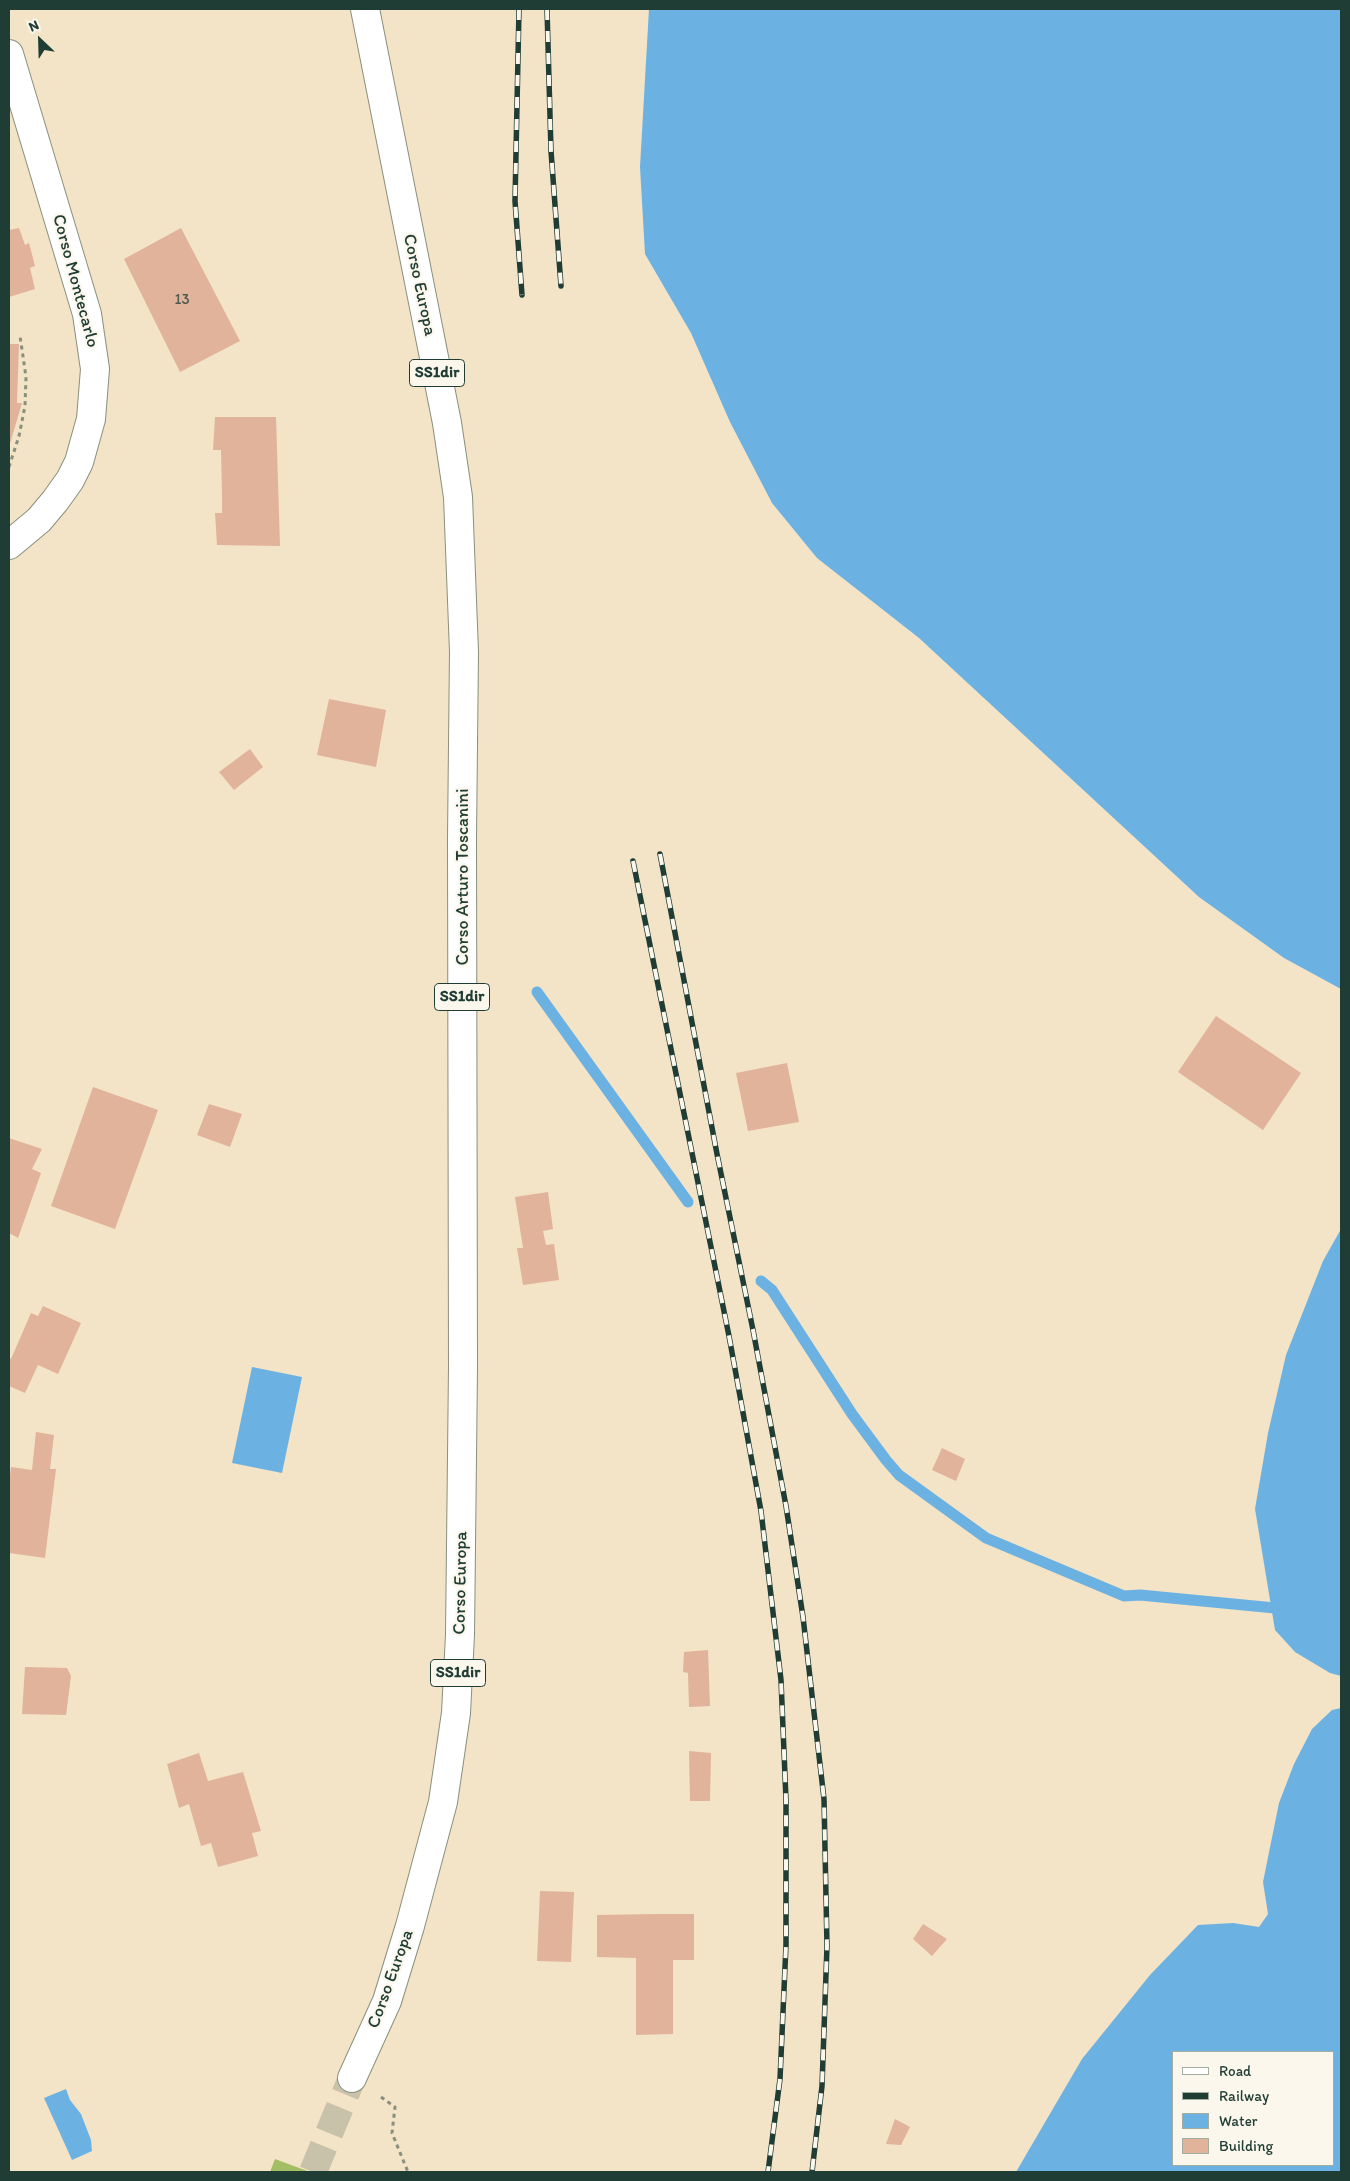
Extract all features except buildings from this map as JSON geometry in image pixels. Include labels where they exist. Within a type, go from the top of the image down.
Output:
[{"type":"main road","name":"Corso Europa","points":[[365,9],[447,423],[458,497],[464,632],[463,743]]},
{"type":"main road","name":"Corso Montecarlo","points":[[9,54],[87,314],[95,369],[91,419],[79,462],[70,480],[55,502],[39,520],[9,545]]},
{"type":"main road","name":"Corso Arturo Toscanini","points":[[463,743],[463,1251]]},
{"type":"main road","name":"Corso Europa","points":[[352,2078],[386,2001],[410,1926],[443,1802],[456,1713],[460,1635],[463,1251]]},
{"type":"path","points":[[9,467],[19,436],[25,406],[26,377],[20,336]]},
{"type":"path","points":[[395,2107],[392,2133],[408,2172]]},
{"type":"green space","points":[[275,2159],[310,2172],[270,2172]]},
{"type":"water","points":[[649,9],[1341,9],[1341,989],[1284,958],[1199,897],[919,638],[817,558],[772,503],[730,422],[691,333],[645,254],[640,167]]},
{"type":"water","points":[[1341,1229],[1341,1676],[1330,1673],[1295,1652],[1275,1630],[1255,1509],[1268,1433],[1286,1355],[1323,1261]]},
{"type":"water","points":[[252,1367],[302,1377],[282,1473],[232,1463]]},
{"type":"water","points":[[1341,1708],[1341,2172],[1016,2172],[1082,2059],[1150,1975],[1198,1925],[1233,1923],[1259,1927],[1268,1914],[1263,1882],[1279,1803],[1294,1764],[1312,1729],[1332,1710]]},
{"type":"water","points":[[66,2089],[70,2100],[81,2114],[91,2140],[92,2151],[72,2160],[44,2098]]},
{"type":"waterway","points":[[537,992],[688,1202]]},
{"type":"waterway","points":[[761,1281],[772,1290],[852,1414],[899,1475],[986,1538],[1124,1596],[1140,1595],[1275,1608]]},
{"type":"tunnel","points":[[313,2172],[352,2078]]},
{"type":"railway","points":[[519,9],[515,201],[522,295]]},
{"type":"railway","points":[[547,9],[551,151],[561,286]]},
{"type":"railway","points":[[660,854],[786,1506],[803,1617],[824,1799],[827,1946],[822,2086],[812,2172]]},
{"type":"railway","points":[[633,861],[729,1336],[761,1511],[781,1680],[786,1800],[786,1945],[780,2079],[768,2172]]}]
